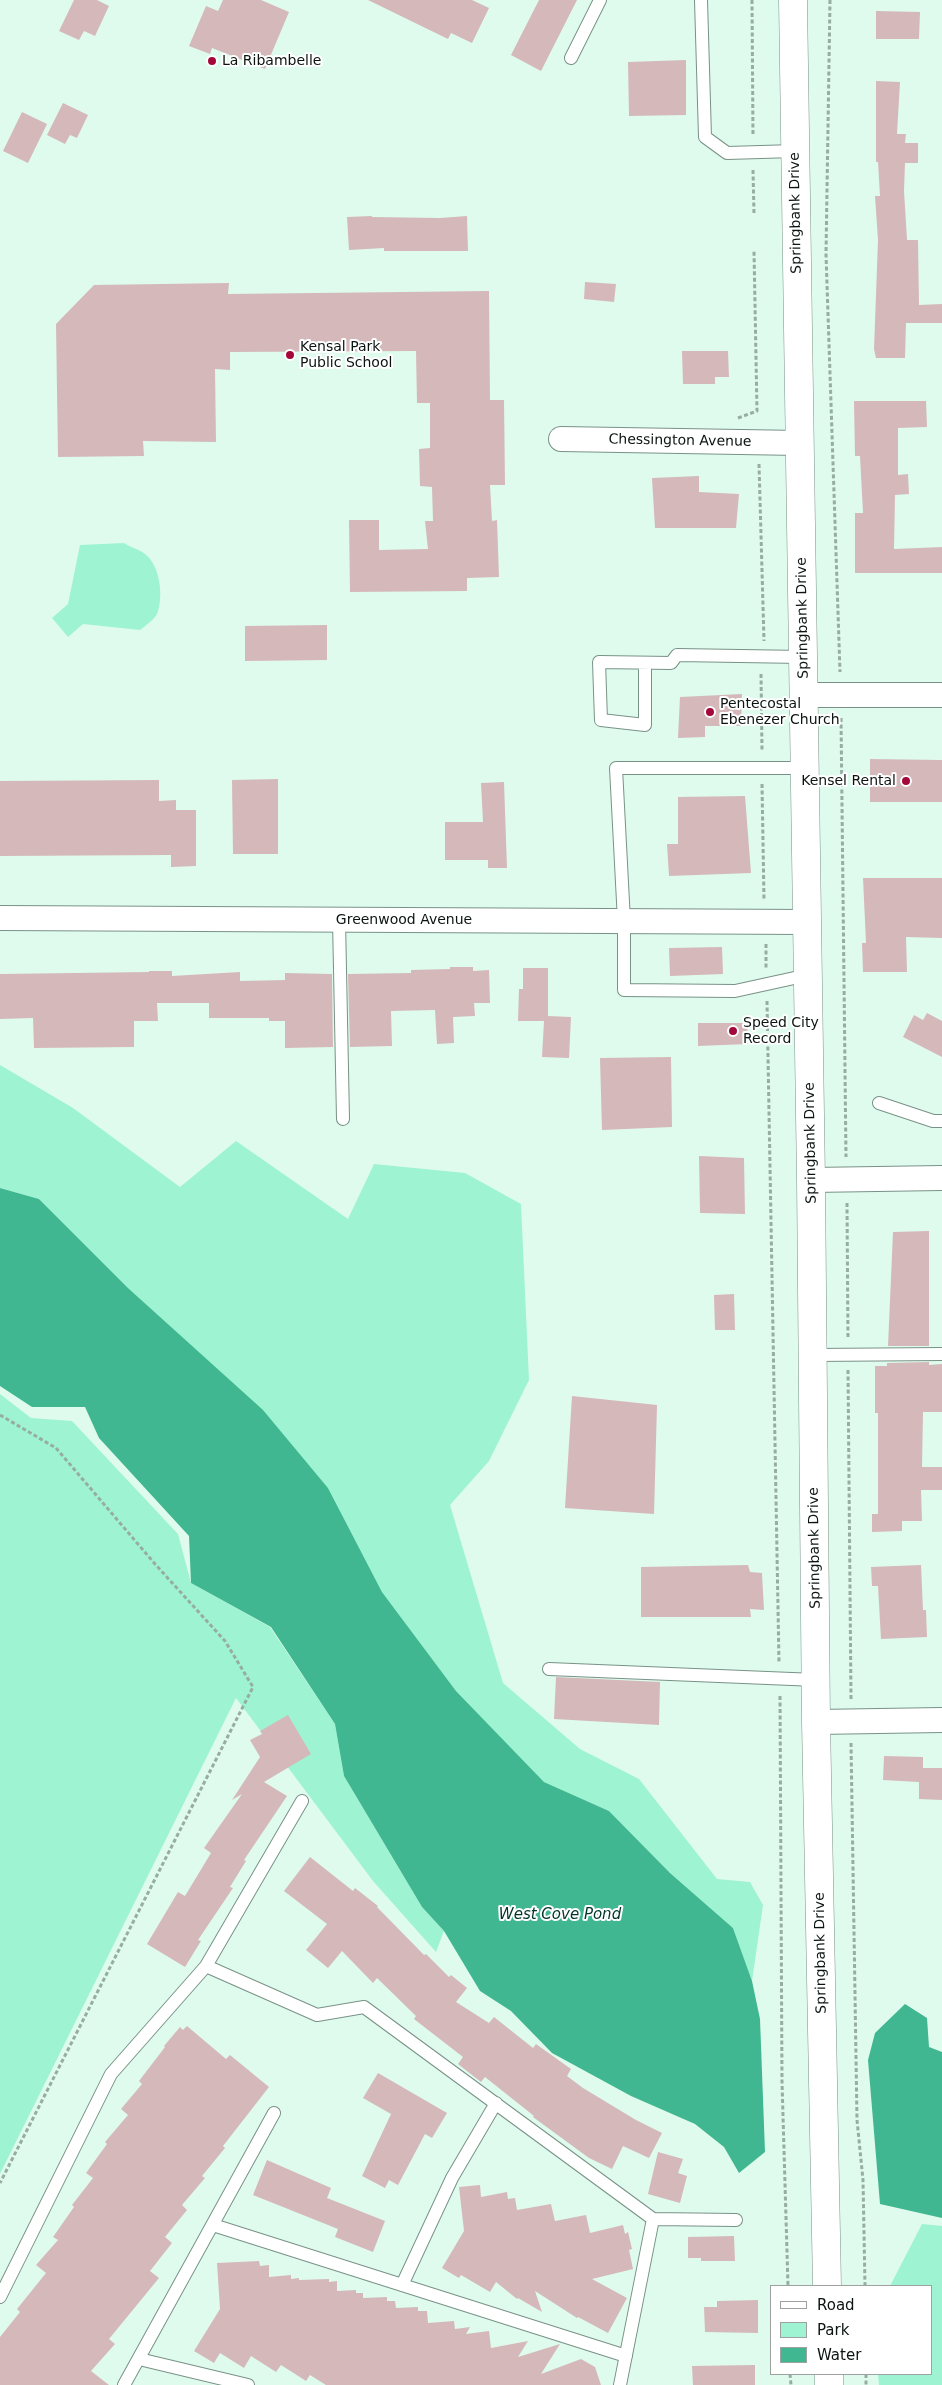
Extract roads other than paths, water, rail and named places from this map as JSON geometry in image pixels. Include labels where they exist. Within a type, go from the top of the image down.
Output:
[{"type":"main road","name":"Springbank Drive","points":[[793,0],[811,1180],[816,1722],[827,2285]]},
{"type":"street","name":"Chessington Avenue","points":[[561,440],[800,443]]},
{"type":"street","points":[[804,695],[942,695]]},
{"type":"street","name":"Greenwood Avenue","points":[[0,918],[807,922]]},
{"type":"street","points":[[811,1180],[942,1178]]},
{"type":"street","points":[[816,1722],[942,1720]]},
{"type":"lane","points":[[571,58],[600,0]]},
{"type":"lane","points":[[701,0],[706,137],[726,153],[795,151]]},
{"type":"lane","points":[[645,663],[645,725],[601,720],[600,662],[671,663],[677,655],[803,657]]},
{"type":"lane","points":[[805,768],[616,768],[624,921],[624,990],[735,991],[808,975]]},
{"type":"lane","points":[[339,920],[343,1119]]},
{"type":"lane","points":[[879,1103],[933,1121],[942,1121]]},
{"type":"lane","points":[[813,1355],[942,1354]]},
{"type":"lane","points":[[549,1670],[816,1680]]},
{"type":"lane","points":[[0,2297],[111,2074],[206,1966],[302,1802]]},
{"type":"lane","points":[[206,1966],[317,2015],[364,2007],[653,2219],[736,2220]]},
{"type":"lane","points":[[402,2285],[452,2178],[496,2103]]},
{"type":"lane","points":[[124,2385],[274,2113]]},
{"type":"lane","points":[[620,2385],[653,2219]]},
{"type":"lane","points":[[213,2225],[626,2356]]},
{"type":"lane","points":[[139,2359],[248,2385]]},
{"type":"water","name":"West Cove Pond","points":[[0,1188],[39,1199],[128,1288],[263,1410],[328,1488],[382,1592],[456,1691],[544,1782],[609,1811],[670,1873],[733,1928],[752,1981],[760,2019],[765,2152],[739,2173],[724,2147],[695,2124],[631,2096],[552,2053],[511,2011],[480,1991],[444,1931],[422,1907],[344,1776],[335,1724],[271,1627],[191,1583],[189,1536],[99,1438],[85,1407],[32,1407],[0,1386]]},
{"type":"water","points":[[905,2004],[927,2018],[929,2047],[942,2052],[942,2218],[880,2204],[868,2060],[875,2033]]},
{"type":"place","name":"La Ribambelle","points":[[212,61]]},
{"type":"place","name":"Kensal Park Public School","points":[[290,355]]},
{"type":"place","name":"Pentecostal Ebenezer Church","points":[[710,712]]},
{"type":"place","name":"Kensel Rental","points":[[906,781]]},
{"type":"place","name":"Speed City Record","points":[[733,1031]]}]
